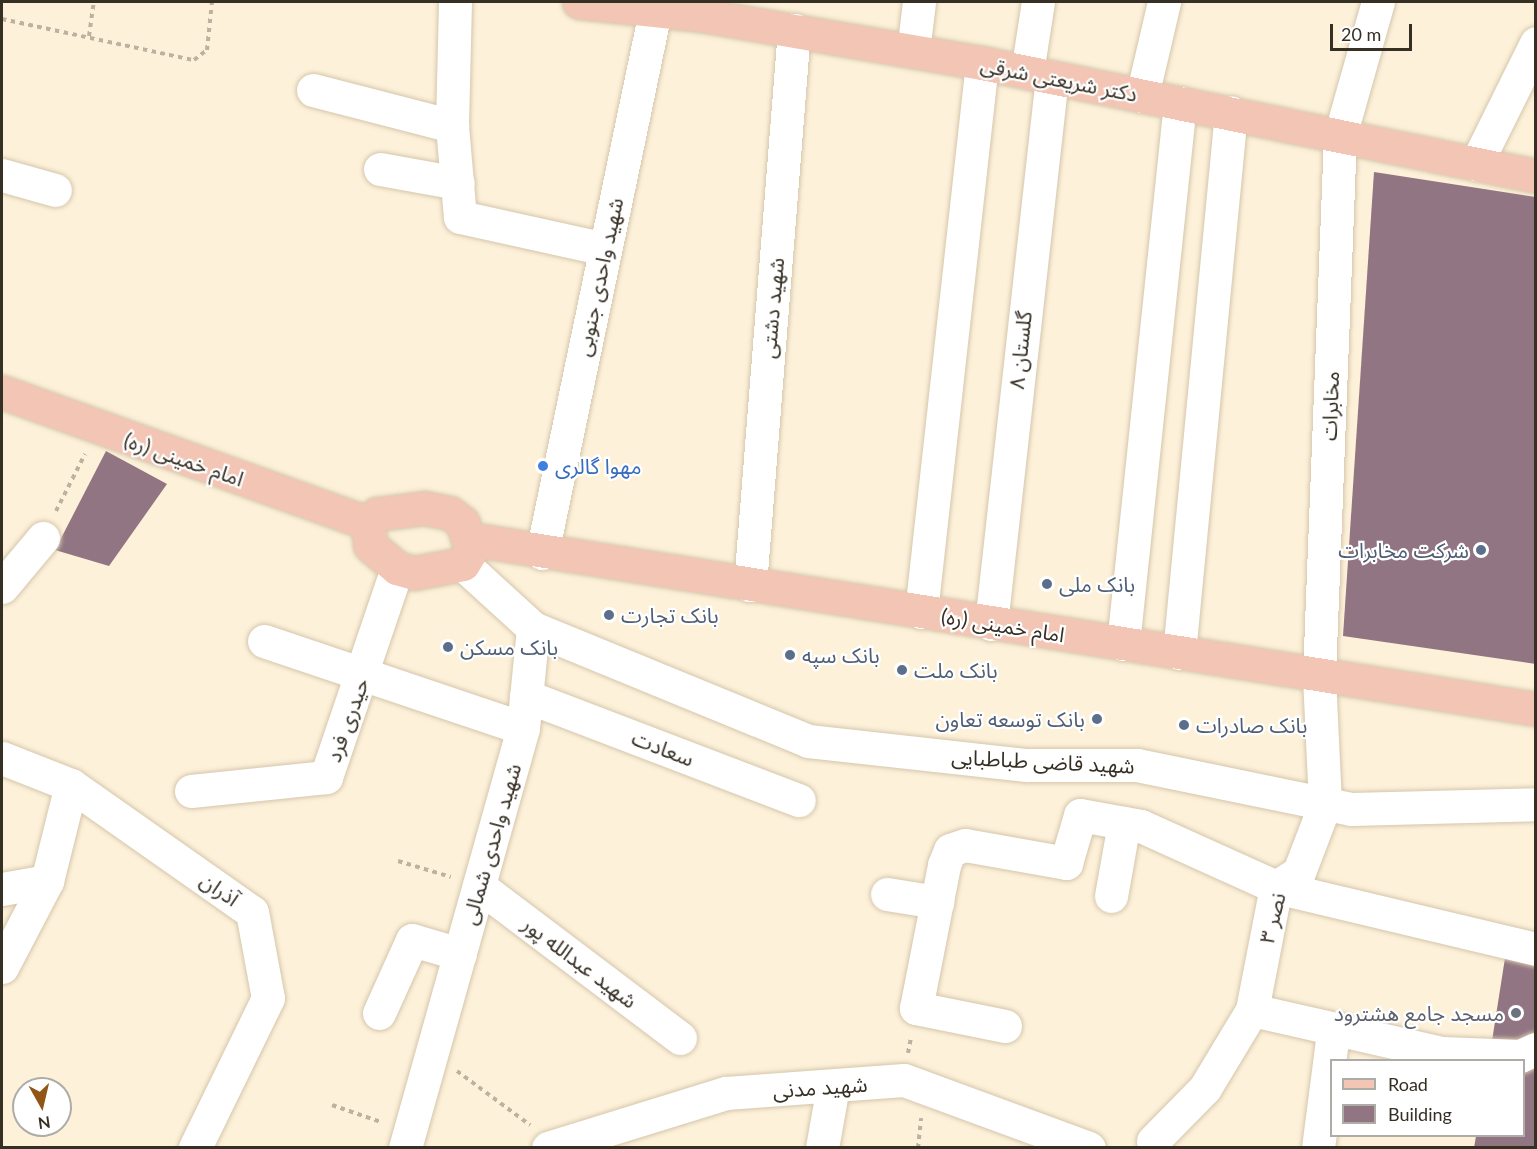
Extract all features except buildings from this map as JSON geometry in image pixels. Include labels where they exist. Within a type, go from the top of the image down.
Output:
[{"type":"main road","name":"دکتر شریعتی شرقی","points":[[579,2],[656,7],[982,63],[1536,176]]},
{"type":"main road","name":"امام خمینی (ره)","points":[[2,392],[97,429],[368,523]]},
{"type":"main road","points":[[389,509],[437,509],[464,523],[466,552],[426,573],[398,568],[370,545],[368,523],[389,509]]},
{"type":"main road","name":"امام خمینی (ره)","points":[[466,552],[542,553],[1536,709]]},
{"type":"street","points":[[455,2],[452,126],[460,218],[605,249]]},
{"type":"street","points":[[913,51],[920,2]]},
{"type":"street","name":"گلستان ۸","points":[[991,624],[1040,75],[1038,2]]},
{"type":"street","points":[[1142,96],[1164,2]]},
{"type":"street","name":"مخابرات","points":[[1319,675],[1340,136],[1377,2]]},
{"type":"street","name":"شهید واحدی جنوبی","points":[[542,553],[656,7]]},
{"type":"street","name":"شهید دشتی","points":[[750,585],[794,30]]},
{"type":"street","points":[[1476,164],[1536,43]]},
{"type":"street","points":[[921,612],[982,63]]},
{"type":"street","points":[[313,90],[452,126]]},
{"type":"street","points":[[1123,644],[1180,104]]},
{"type":"street","points":[[1179,652],[1231,112]]},
{"type":"street","points":[[380,169],[458,183]]},
{"type":"street","points":[[2,175],[55,190]]},
{"type":"street","points":[[2,587],[43,538]]},
{"type":"street","points":[[466,552],[533,628]]},
{"type":"street","name":"حیدری فرد","points":[[191,792],[326,777],[398,568]]},
{"type":"street","name":"شهید واحدی شمالی","points":[[407,1140],[523,728],[533,628]]},
{"type":"street","name":"شهید قاضی طباطبایی","points":[[533,628],[808,741],[1027,765],[1137,765],[1351,810],[1536,804]]},
{"type":"street","points":[[264,641],[362,678],[523,728]]},
{"type":"street","name":"نصر ۳","points":[[1153,1141],[1205,1088],[1252,1010],[1276,887],[1299,872],[1325,804],[1319,675]]},
{"type":"street","name":"سعادت","points":[[526,696],[799,800]]},
{"type":"street","name":"آذران","points":[[2,758],[71,784],[252,912],[268,998],[195,1148]]},
{"type":"street","points":[[1099,765],[1099,818],[1111,896]]},
{"type":"street","points":[[2,967],[47,881],[71,784]]},
{"type":"street","points":[[1099,818],[1142,826],[1276,887],[1536,949]]},
{"type":"street","points":[[1005,1026],[916,1008],[950,850],[965,845],[1060,865],[1068,860],[1099,818]]},
{"type":"street","points":[[2,889],[47,881]]},
{"type":"street","name":"شهید عبدالله پور","points":[[479,886],[680,1038]]},
{"type":"street","points":[[887,894],[937,903]]},
{"type":"street","points":[[379,1013],[412,940],[460,954]]},
{"type":"street","points":[[1252,1010],[1333,1032],[1442,1053],[1520,1056],[1536,1049]]},
{"type":"street","points":[[1318,1148],[1333,1032]]},
{"type":"street","name":"شهيد مدنی","points":[[555,1147],[726,1093],[904,1080],[1069,1144]]},
{"type":"street","points":[[822,1148],[833,1086]]},
{"type":"path","points":[[89,36],[94,2]]},
{"type":"path","points":[[2,20],[89,36],[194,60],[207,50],[212,2]]},
{"type":"path","points":[[43,538],[97,429]]},
{"type":"path","points":[[398,861],[479,886]]},
{"type":"path","points":[[904,1080],[916,1008]]},
{"type":"path","points":[[432,1052],[555,1147]]},
{"type":"path","points":[[332,1105],[407,1140]]},
{"type":"place","name":"مهوا گالری","points":[[543,466]]},
{"type":"place","name":"شرکت مخابرات","points":[[1481,550]]},
{"type":"place","name":"بانک ملی","points":[[1047,584]]},
{"type":"place","name":"بانک تجارت","points":[[609,615]]},
{"type":"place","name":"بانک مسکن","points":[[448,647]]},
{"type":"place","name":"بانک سپه","points":[[790,655]]},
{"type":"place","name":"بانک ملت","points":[[902,670]]},
{"type":"place","name":"بانک توسعه تعاون","points":[[1097,719]]},
{"type":"place","name":"بانک صادرات","points":[[1184,725]]},
{"type":"place","name":"مسجد جامع هشترود","points":[[1516,1013]]}]
